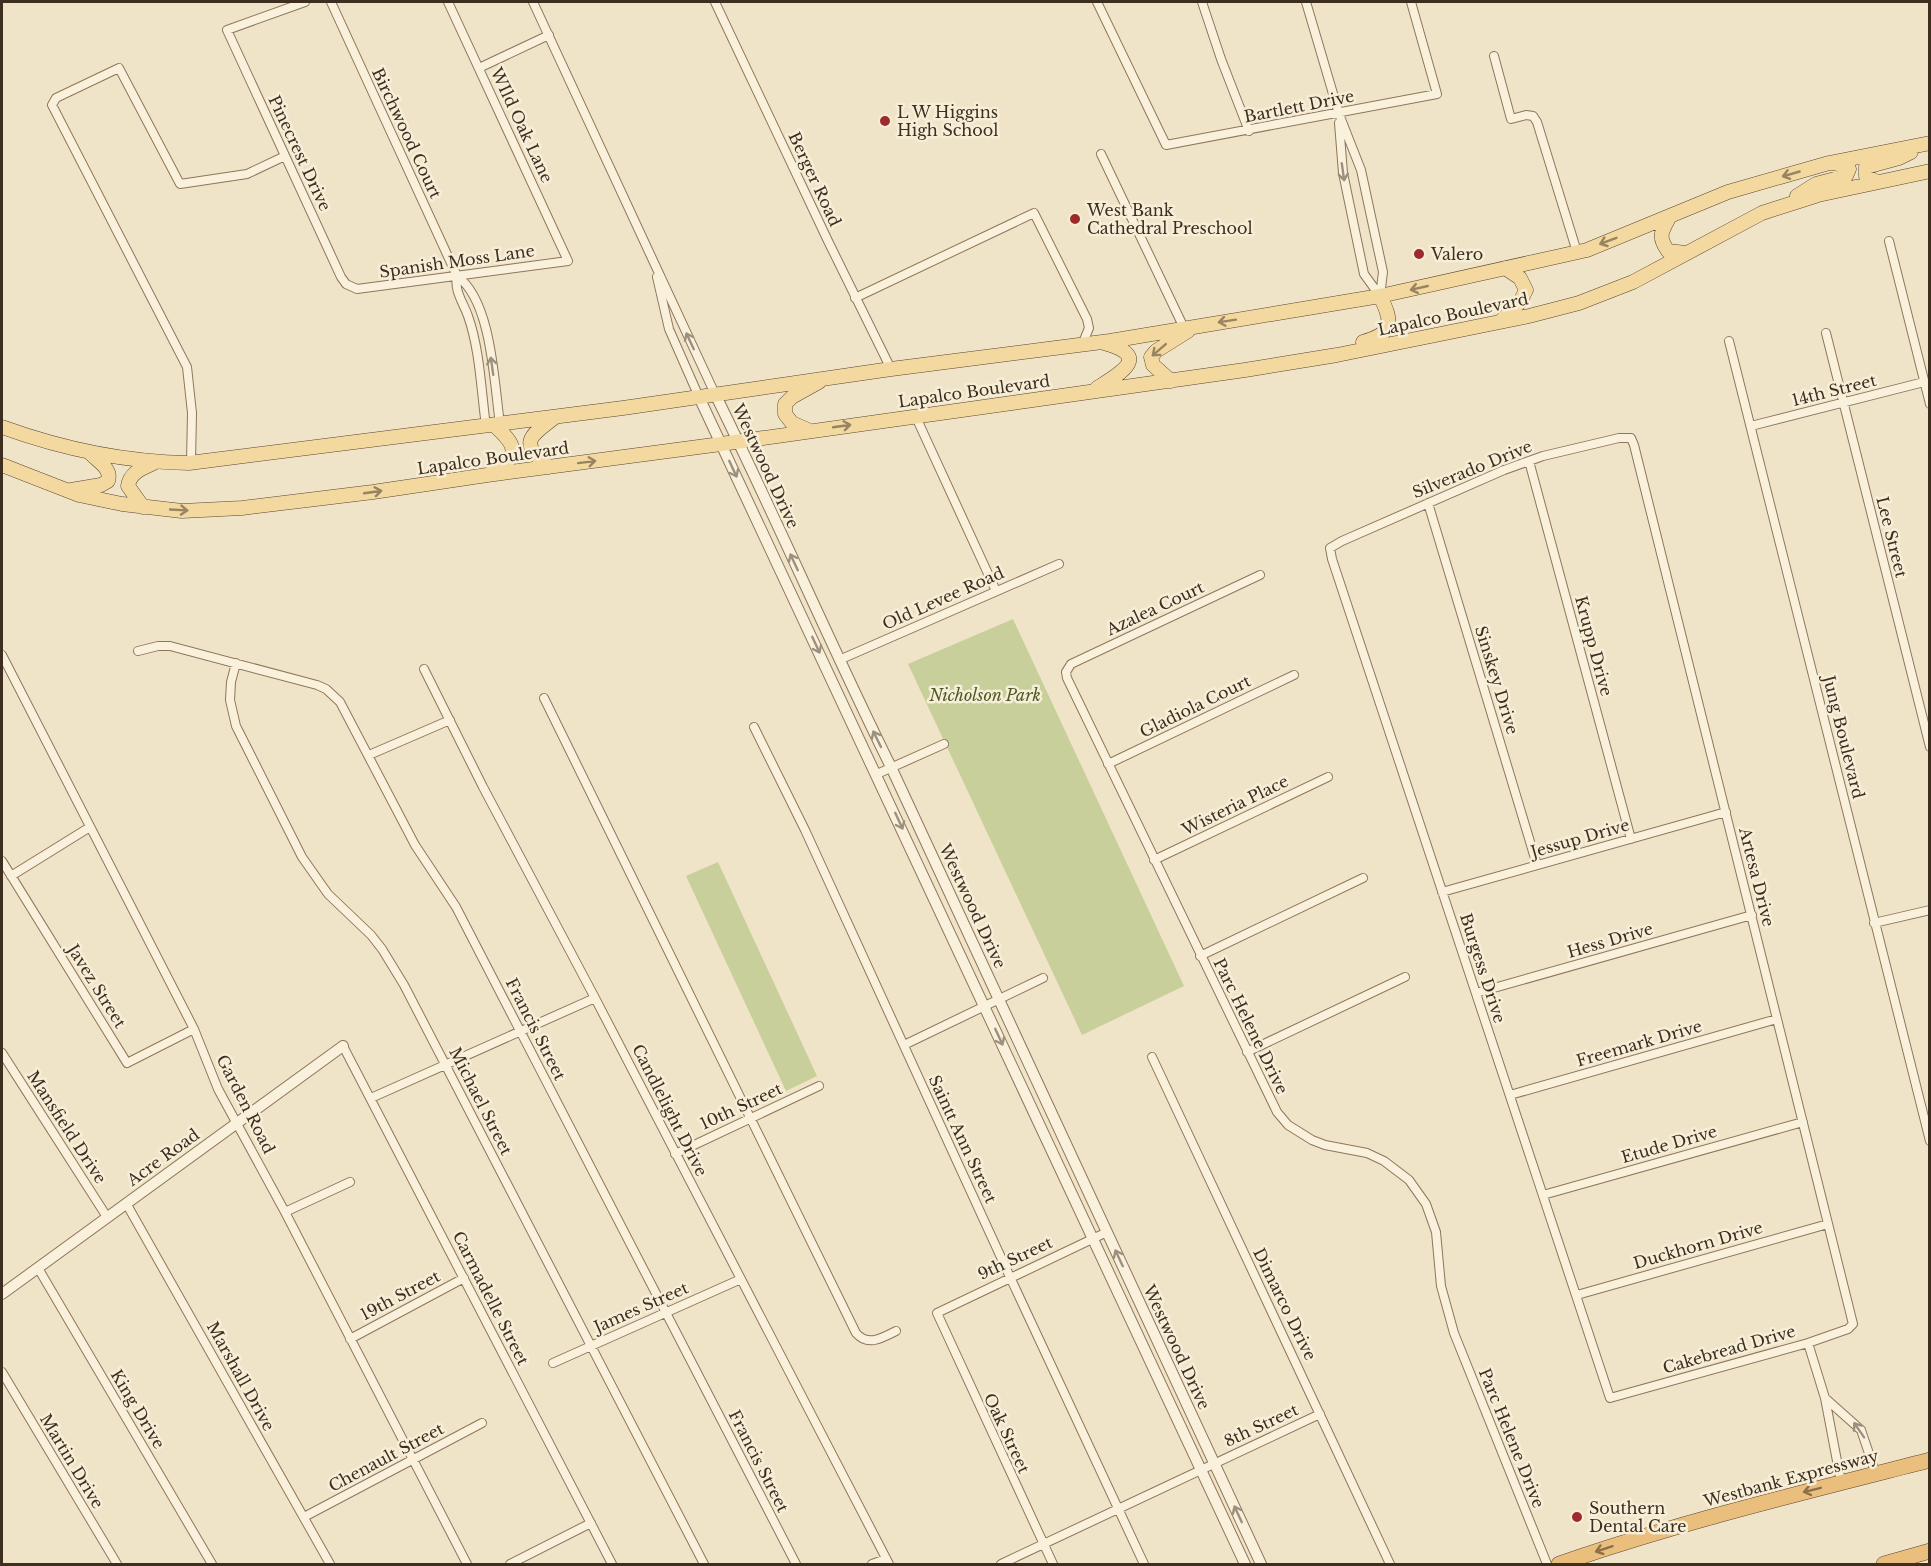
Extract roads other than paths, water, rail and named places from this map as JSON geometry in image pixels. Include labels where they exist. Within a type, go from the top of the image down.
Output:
[{"type":"highway","name":"Westbank Expressway","points":[[1559,1564],[1635,1539],[1929,1460]]},
{"type":"highway","points":[[1884,1564],[1929,1551]]},
{"type":"main road","name":"Lapalco Boulevard","points":[[2,427],[33,439],[91,454],[136,461],[191,462],[555,417],[891,369],[1082,345],[1380,296],[1577,252],[1728,192],[1829,163],[1928,143]]},
{"type":"main road","points":[[1876,182],[1866,177],[1866,167],[1899,158],[1928,143]]},
{"type":"main road","points":[[1783,205],[1816,184],[1846,176],[1848,173],[1849,169],[1845,165],[1829,163]]},
{"type":"main road","name":"Lapalco Boulevard","points":[[2,465],[79,495],[143,507],[182,511],[242,508],[373,492],[1245,370],[1337,355],[1500,322],[1580,303],[1633,282],[1762,213],[1783,205],[1818,195],[1929,171]]},
{"type":"main road","points":[[1670,216],[1661,233],[1661,242],[1668,251],[1688,252]]},
{"type":"main road","points":[[1500,322],[1520,302],[1526,290],[1520,278],[1505,268]]},
{"type":"main road","points":[[1304,359],[1374,339],[1380,335],[1387,328],[1390,320],[1380,296]]},
{"type":"main road","points":[[1171,381],[1153,365],[1151,357],[1189,327]]},
{"type":"main road","points":[[1090,392],[1123,372],[1128,365],[1129,358],[1126,352],[1119,347],[1101,342]]},
{"type":"main road","points":[[809,430],[792,423],[785,414],[785,404],[792,397],[826,378]]},
{"type":"main road","points":[[549,467],[535,455],[530,445],[533,433],[555,417]]},
{"type":"main road","points":[[487,475],[505,465],[511,458],[513,450],[510,439],[493,425]]},
{"type":"main road","points":[[66,490],[101,485],[108,481],[110,477],[108,470],[91,454]]},
{"type":"main road","points":[[143,507],[128,486],[129,480],[134,473],[156,462]]},
{"type":"street","name":"Pinecrest Drive","points":[[305,2],[227,30],[341,277],[350,287]]},
{"type":"street","name":"Birchwood Court","points":[[331,2],[457,276]]},
{"type":"street","name":"WIld Oak Lane","points":[[448,2],[568,261]]},
{"type":"street","name":"Westwood Drive","points":[[533,2],[1261,1564]]},
{"type":"street","name":"Berger Road","points":[[715,2],[891,369]]},
{"type":"street","name":"Bartlett Drive","points":[[1097,2],[1166,145],[1437,94],[1411,2]]},
{"type":"street","points":[[1202,2],[1249,131]]},
{"type":"street","points":[[1306,2],[1339,114],[1361,170],[1383,272],[1380,296]]},
{"type":"street","points":[[479,68],[549,35]]},
{"type":"street","points":[[1494,56],[1511,119],[1526,115],[1533,116],[1537,122],[1577,252]]},
{"type":"street","points":[[191,462],[192,413],[187,367],[51,105],[56,98],[119,68],[180,184],[248,174],[285,156]]},
{"type":"street","points":[[1339,114],[1343,173],[1364,274],[1380,296]]},
{"type":"street","points":[[1101,154],[1189,327]]},
{"type":"street","points":[[855,298],[1034,213],[1087,319],[1089,328],[1082,345]]},
{"type":"street","points":[[1889,241],[1929,404]]},
{"type":"street","name":"Spanish Moss Lane","points":[[350,287],[362,288],[568,261]]},
{"type":"street","name":"Westwood Drive","points":[[654,262],[669,329],[699,397],[1245,1564]]},
{"type":"street","points":[[457,276],[469,287],[487,333],[493,425]]},
{"type":"street","points":[[457,276],[456,289],[467,314],[473,336],[493,425]]},
{"type":"street","name":"Lee Street","points":[[1826,333],[1929,747]]},
{"type":"street","name":"Jung Boulevard","points":[[1729,341],[1929,1141]]},
{"type":"street","name":"14th Street","points":[[1751,426],[1924,382]]},
{"type":"street","points":[[915,415],[996,591]]},
{"type":"street","name":"Silverado Drive","points":[[1330,548],[1528,461],[1566,450],[1630,438]]},
{"type":"street","name":"Artesa Drive","points":[[1630,438],[1634,445],[1853,1324]]},
{"type":"street","name":"Krupp Drive","points":[[1528,461],[1631,839]]},
{"type":"street","name":"Sinskey Drive","points":[[1428,503],[1537,865]]},
{"type":"street","name":"Burgess Drive","points":[[1330,548],[1610,1398]]},
{"type":"street","name":"Old Levee Road","points":[[839,660],[1059,564]]},
{"type":"street","name":"Azalea Court","points":[[1066,672],[1071,664],[1260,575]]},
{"type":"street","name":"Francis Street","points":[[138,651],[158,646],[170,646],[326,689],[340,702],[419,852],[456,907],[796,1564]]},
{"type":"street","name":"Garden Road","points":[[2,655],[194,1029],[218,1089],[285,1212],[467,1564]]},
{"type":"street","name":"Michael Street","points":[[236,663],[231,682],[230,700],[236,726],[302,857],[328,894],[371,935],[404,985],[704,1564]]},
{"type":"street","name":"Candlelight Drive","points":[[424,669],[887,1562]]},
{"type":"street","name":"Parc Helene Drive","points":[[1066,672],[1271,1102],[1288,1125],[1300,1134],[1318,1142],[1350,1149],[1384,1161],[1408,1180],[1426,1204],[1436,1232],[1442,1286],[1454,1333],[1546,1564]]},
{"type":"street","name":"Gladiola Court","points":[[1108,764],[1294,675]]},
{"type":"street","points":[[544,698],[856,1333],[863,1339],[872,1341],[896,1331]]},
{"type":"street","points":[[369,755],[450,720]]},
{"type":"street","name":"Saintt Ann Street","points":[[754,727],[805,830],[1144,1564]]},
{"type":"street","points":[[877,774],[944,744]]},
{"type":"street","name":"Wisteria Place","points":[[1154,860],[1328,777]]},
{"type":"street","name":"Jessup Drive","points":[[1442,892],[1726,813]]},
{"type":"street","points":[[11,876],[90,827]]},
{"type":"street","name":"Javez Street","points":[[2,861],[128,1063],[194,1029]]},
{"type":"street","points":[[1200,956],[1363,878]]},
{"type":"street","points":[[1874,923],[1929,910]]},
{"type":"street","name":"Hess Drive","points":[[1476,993],[1752,915]]},
{"type":"street","points":[[1247,1052],[1405,976]]},
{"type":"street","points":[[904,1045],[1043,978]]},
{"type":"street","points":[[371,1098],[596,998]]},
{"type":"street","name":"Freemark Drive","points":[[1510,1095],[1777,1019]]},
{"type":"street","name":"Acre Road","points":[[2,1294],[343,1046]]},
{"type":"street","name":"Carmadelle Street","points":[[343,1046],[612,1564]]},
{"type":"street","name":"Mansfield Drive","points":[[2,1053],[107,1217]]},
{"type":"street","name":"Dimarco Drive","points":[[1152,1056],[1390,1564]]},
{"type":"street","name":"10th Street","points":[[675,1154],[819,1086]]},
{"type":"street","name":"Etude Drive","points":[[1543,1196],[1803,1122]]},
{"type":"street","points":[[285,1212],[350,1182]]},
{"type":"street","name":"Marshall Drive","points":[[126,1203],[330,1564]]},
{"type":"street","name":"Duckhorn Drive","points":[[1577,1295],[1828,1224]]},
{"type":"street","name":"9th Street","points":[[937,1313],[1107,1232]]},
{"type":"street","name":"King Drive","points":[[38,1268],[212,1564]]},
{"type":"street","name":"19th Street","points":[[350,1339],[464,1278]]},
{"type":"street","name":"James Street","points":[[553,1363],[741,1279]]},
{"type":"street","name":"Oak Street","points":[[937,1313],[1053,1564]]},
{"type":"street","name":"Cakebread Drive","points":[[1610,1398],[1808,1343],[1848,1329],[1853,1324]]},
{"type":"street","points":[[1808,1343],[1825,1398],[1841,1482]]},
{"type":"street","name":"Martin Drive","points":[[2,1372],[117,1564]]},
{"type":"street","points":[[1825,1398],[1861,1430],[1876,1474]]},
{"type":"street","name":"8th Street","points":[[1001,1564],[1320,1414]]},
{"type":"street","name":"Chenault Street","points":[[304,1517],[482,1423]]},
{"type":"street","points":[[510,1564],[591,1523]]},
{"type":"street","points":[[872,1564],[887,1562]]},
{"type":"place","name":"L W Higgins High School","points":[[885,121]]},
{"type":"place","name":"West Bank Cathedral Preschool","points":[[1075,219]]},
{"type":"place","name":"Valero","points":[[1419,254]]},
{"type":"place","name":"Southern Dental Care","points":[[1577,1517]]},
{"type":"park label","name":"Nicholson Park","points":[[985,695]]}]
